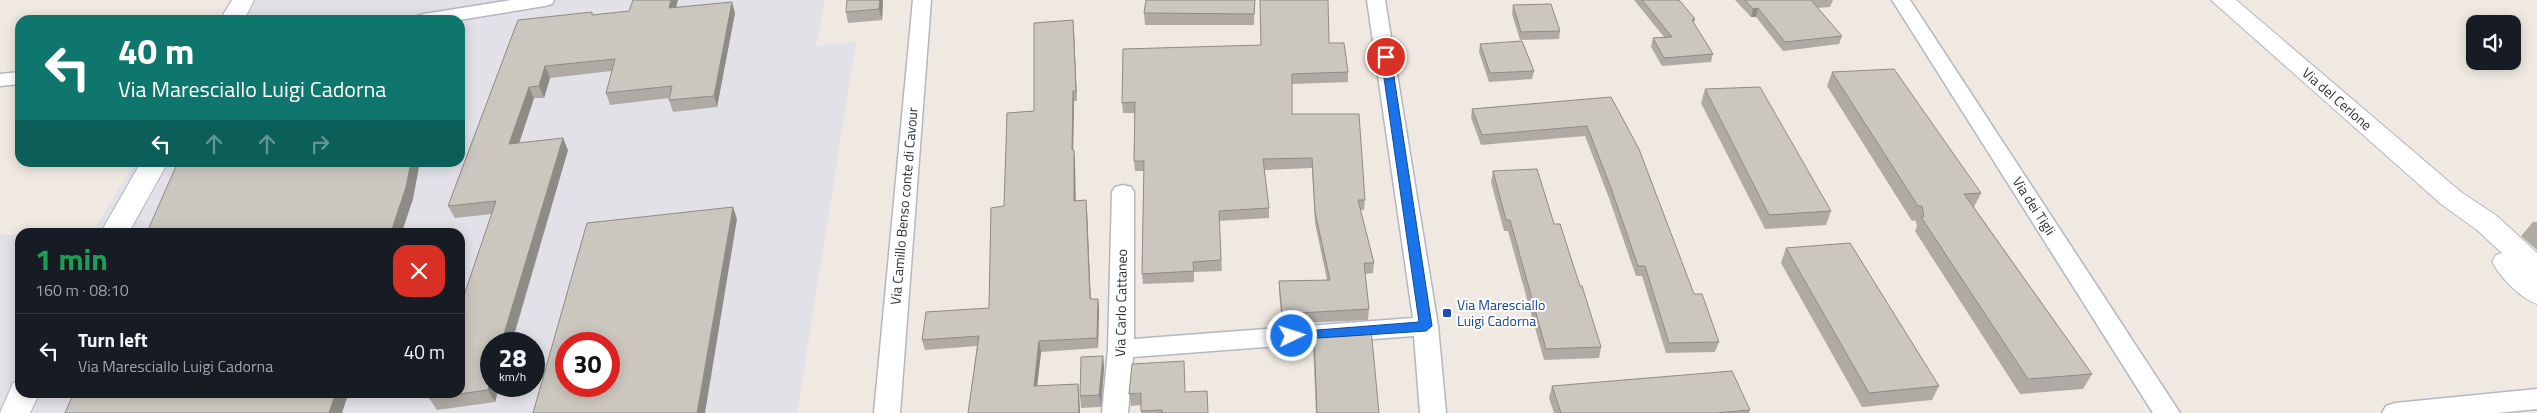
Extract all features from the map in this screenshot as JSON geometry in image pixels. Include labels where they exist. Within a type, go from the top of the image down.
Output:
[{"type":"street","points":[[235,15],[243,0]]},
{"type":"street","points":[[431,15],[468,0]]},
{"type":"street","points":[[449,15],[509,3],[545,0]]},
{"type":"street","name":"Via Camillo Benso conte di Cavour","points":[[887,413],[922,0]]},
{"type":"street","points":[[1376,0],[1426,326],[1433,413]]},
{"type":"street","name":"Via dei Tigli","points":[[1902,0],[2167,413]]},
{"type":"street","name":"Via del Cerlone","points":[[2222,0],[2451,198],[2487,223],[2537,270]]},
{"type":"street","points":[[0,80],[15,78]]},
{"type":"street","points":[[117,228],[153,167]]},
{"type":"street","name":"Via Carlo Cattaneo","points":[[1115,413],[1121,349],[1123,192]]},
{"type":"street","name":"Via del Cerlone","points":[[2451,198],[2493,248],[2537,293]]},
{"type":"street","points":[[1121,349],[1426,326]]},
{"type":"street","points":[[14,413],[21,398]]},
{"type":"street","points":[[2396,413],[2537,399]]},
{"type":"shaded area","points":[[230,0],[825,0],[816,46],[856,42],[797,413],[0,413],[0,235],[15,235],[15,398],[465,398],[465,228],[94,228],[133,167],[465,167],[465,15],[221,15]]},
{"type":"building","points":[[633,0],[671,0],[669,8],[732,2],[714,96],[669,100],[672,86],[606,93],[615,59],[545,66],[539,86],[529,87],[509,144],[563,138],[505,332],[480,332],[480,391],[465,393],[465,292],[496,201],[448,206],[463,167],[465,167],[465,161],[518,20],[592,12],[592,15],[629,11]]},
{"type":"building","points":[[847,0],[880,0],[879,9],[846,12]]},
{"type":"building","points":[[1146,0],[1255,0],[1254,14],[1144,13]]},
{"type":"building","points":[[1260,0],[1328,0],[1329,43],[1344,43],[1348,72],[1292,74],[1292,114],[1359,114],[1365,200],[1358,200],[1374,263],[1364,263],[1369,309],[1282,314],[1279,281],[1330,280],[1315,212],[1312,158],[1263,159],[1269,208],[1219,211],[1221,260],[1193,262],[1194,271],[1142,274],[1144,161],[1134,161],[1135,102],[1122,103],[1123,49],[1261,45]]},
{"type":"building","points":[[1642,0],[1679,0],[1695,19],[1692,20],[1713,54],[1664,58],[1653,38],[1672,37]]},
{"type":"building","points":[[1745,0],[1811,0],[1842,36],[1785,42],[1758,8],[1753,9]]},
{"type":"building","points":[[1551,4],[1560,31],[1521,32],[1513,5]]},
{"type":"building","points":[[1073,20],[1076,91],[1073,91],[1072,150],[1074,150],[1074,201],[1086,200],[1090,299],[1098,299],[1097,338],[1039,341],[1034,386],[1078,384],[1079,413],[968,413],[979,336],[922,340],[926,312],[989,308],[991,208],[1004,206],[1007,113],[1034,111],[1034,23]]},
{"type":"building","points":[[1522,41],[1534,71],[1490,73],[1480,44]]},
{"type":"building","points":[[1894,69],[1981,193],[1964,194],[2092,374],[2028,379],[1921,217],[1924,217],[1922,206],[1918,206],[1832,72]]},
{"type":"building","points":[[1760,87],[1831,211],[1769,215],[1705,89]]},
{"type":"building","points":[[1611,97],[1639,149],[1694,294],[1702,294],[1719,342],[1669,343],[1645,266],[1638,266],[1587,126],[1482,135],[1472,109]]},
{"type":"building","points":[[176,167],[410,167],[406,187],[392,228],[149,228]]},
{"type":"building","points":[[1537,169],[1554,224],[1560,224],[1601,347],[1546,349],[1510,220],[1506,220],[1493,171]]},
{"type":"building","points":[[733,207],[697,413],[533,413],[538,397],[545,397],[545,371],[555,336],[555,397],[620,397],[620,332],[556,332],[587,223]]},
{"type":"building","points":[[1850,243],[1939,386],[1869,393],[1786,248]]},
{"type":"building","points":[[1371,329],[1379,413],[1317,413],[1314,333]]},
{"type":"building","points":[[1103,356],[1099,395],[1080,396],[1081,357]]},
{"type":"building","points":[[1184,361],[1185,392],[1207,391],[1208,413],[1162,413],[1162,410],[1141,411],[1141,393],[1129,394],[1132,364]]},
{"type":"building","points":[[1732,371],[1750,410],[1716,413],[1561,413],[1552,386]]},
{"type":"building","points":[[71,398],[334,398],[329,413],[65,413]]},
{"type":"place","name":"Via Maresciallo Luigi Cadorna","points":[[1447,313]]},
{"type":"route","points":[[1292,336],[1426,326],[1386,57]]}]
